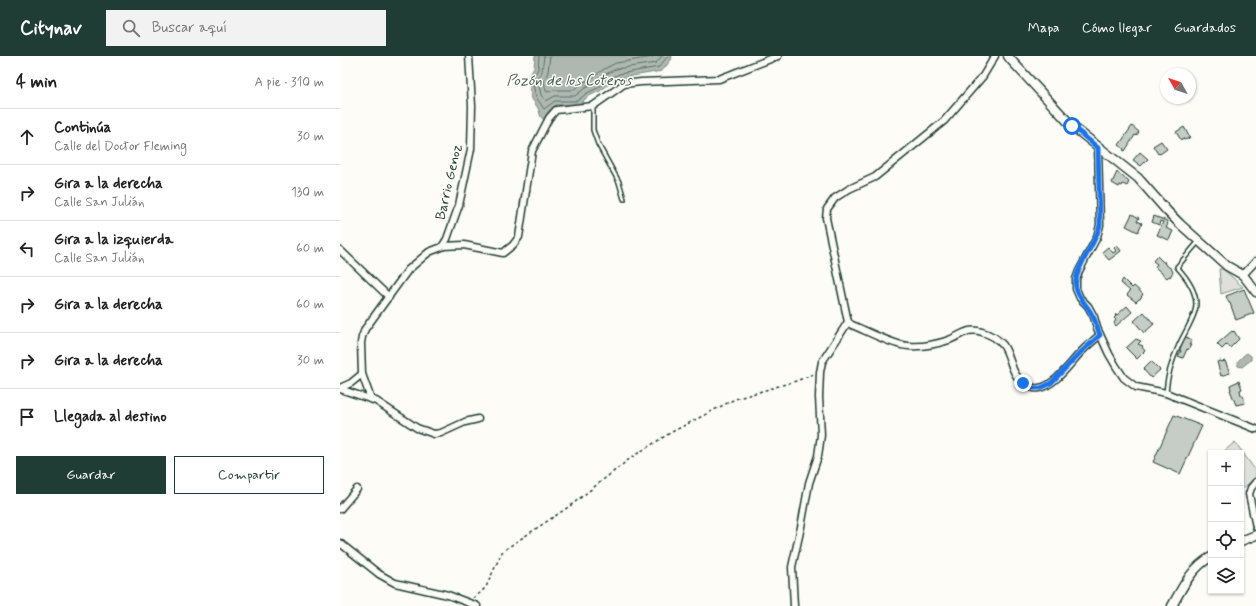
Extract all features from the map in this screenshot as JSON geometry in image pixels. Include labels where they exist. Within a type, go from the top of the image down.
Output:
[{"type":"street","name":"Barrio Genoz","points":[[443,246],[460,204],[471,149],[472,106],[469,56]]},
{"type":"street","points":[[371,399],[362,374],[361,343],[365,329],[408,270],[429,252],[443,246],[464,246],[504,253],[513,245],[519,237],[532,151],[549,118],[556,110],[593,106],[624,84],[719,79],[778,56]]},
{"type":"street","points":[[995,56],[983,76],[944,121],[875,177],[849,189],[835,198],[827,209],[826,218],[848,322],[896,343],[911,346],[948,340],[972,330],[982,332],[993,337],[1002,344],[1006,350],[1016,376],[1023,383],[1032,388],[1041,388],[1051,383],[1100,335]]},
{"type":"street","points":[[1008,56],[1072,126],[1138,178],[1167,211],[1227,266],[1243,275],[1256,292]]},
{"type":"street","points":[[1098,148],[1100,225],[1097,237],[1079,271],[1076,279],[1076,289],[1080,298],[1088,306],[1094,317],[1100,335],[1116,366],[1124,378],[1136,387],[1166,393],[1256,429]]},
{"type":"street","points":[[340,250],[389,297]]},
{"type":"street","points":[[1243,275],[1256,261]]},
{"type":"street","points":[[794,606],[792,567],[822,434],[819,397],[820,372],[822,362],[848,322]]},
{"type":"street","points":[[340,388],[351,383],[362,374]]},
{"type":"street","points":[[340,388],[376,401],[417,428],[434,434],[441,433],[465,422],[478,419]]},
{"type":"street","points":[[1256,482],[1250,488],[1249,494],[1256,527]]},
{"type":"street","points":[[340,509],[357,489]]},
{"type":"street","points":[[1244,540],[1256,535]]},
{"type":"street","points":[[340,543],[379,574],[395,583],[448,595],[477,606]]},
{"type":"street","points":[[1172,606],[1188,578],[1198,567],[1210,558]]},
{"type":"lane","points":[[593,106],[593,130],[598,144],[619,182],[624,199]]},
{"type":"lane","points":[[1166,393],[1171,364],[1195,313],[1196,303],[1191,287],[1182,272],[1177,267],[1199,241]]},
{"type":"path","points":[[468,602],[486,587],[502,552],[570,506],[632,457],[670,433],[735,399],[796,382],[820,372]]},
{"type":"shaded area","points":[[1219,269],[1223,269],[1243,287],[1221,294]]},
{"type":"shaded area","points":[[1235,442],[1241,450],[1226,450]]},
{"type":"shaded area","points":[[1244,454],[1256,471],[1256,477],[1244,487]]},
{"type":"water","name":"Pozón de los Coteros","points":[[535,56],[672,56],[671,60],[662,71],[620,78],[589,96],[578,105],[556,105],[548,112],[544,120],[532,99],[528,78],[534,68]]},
{"type":"water","points":[[1247,353],[1251,356],[1251,360],[1242,367],[1238,366],[1238,361]]},
{"type":"building","points":[[1132,126],[1139,132],[1136,136],[1135,135],[1125,151],[1119,145]]},
{"type":"building","points":[[1184,127],[1190,138],[1184,140],[1183,138],[1181,140],[1176,132]]},
{"type":"building","points":[[1161,141],[1167,149],[1158,154],[1153,146]]},
{"type":"building","points":[[1140,152],[1148,159],[1141,166],[1133,160]]},
{"type":"building","points":[[1117,172],[1129,182],[1127,186],[1123,184],[1119,187],[1112,183]]},
{"type":"building","points":[[1132,214],[1139,218],[1137,221],[1142,223],[1138,232],[1126,226]]},
{"type":"building","points":[[1154,216],[1167,221],[1168,224],[1166,228],[1173,231],[1169,240],[1157,235],[1163,222],[1160,221],[1159,225],[1152,222]]},
{"type":"building","points":[[1117,245],[1121,251],[1109,260],[1102,252],[1108,247],[1113,253],[1116,251],[1114,248]]},
{"type":"building","points":[[1157,256],[1171,268],[1173,272],[1170,277],[1169,276],[1167,278],[1155,267],[1157,264],[1153,261]]},
{"type":"building","points":[[1123,279],[1132,288],[1134,286],[1143,294],[1136,302],[1127,295],[1130,291],[1121,283]]},
{"type":"building","points":[[1244,289],[1254,313],[1236,320],[1226,296]]},
{"type":"building","points":[[1127,306],[1132,312],[1116,326],[1114,323],[1116,320],[1114,318],[1116,316],[1115,315]]},
{"type":"building","points":[[1144,312],[1154,324],[1144,333],[1134,321]]},
{"type":"building","points":[[1232,331],[1234,331],[1239,339],[1230,348],[1227,344],[1222,349],[1217,344]]},
{"type":"building","points":[[1185,337],[1192,341],[1183,358],[1178,356],[1181,351],[1178,348]]},
{"type":"building","points":[[1136,339],[1141,341],[1138,344],[1143,346],[1142,347],[1145,351],[1137,359],[1126,348]]},
{"type":"building","points":[[1151,361],[1160,370],[1151,378],[1143,369]]},
{"type":"building","points":[[1225,361],[1230,373],[1221,376],[1217,362]]},
{"type":"building","points":[[1239,381],[1242,389],[1240,390],[1241,395],[1243,395],[1245,403],[1236,405],[1230,390],[1230,385]]},
{"type":"building","points":[[1174,415],[1202,426],[1180,474],[1153,462]]},
{"type":"route","points":[[1023,383],[1032,388],[1041,388],[1051,383],[1090,343],[1100,335],[1094,317],[1088,306],[1080,298],[1076,289],[1076,279],[1079,271],[1097,237],[1100,225],[1101,212],[1098,148],[1072,126]]}]
